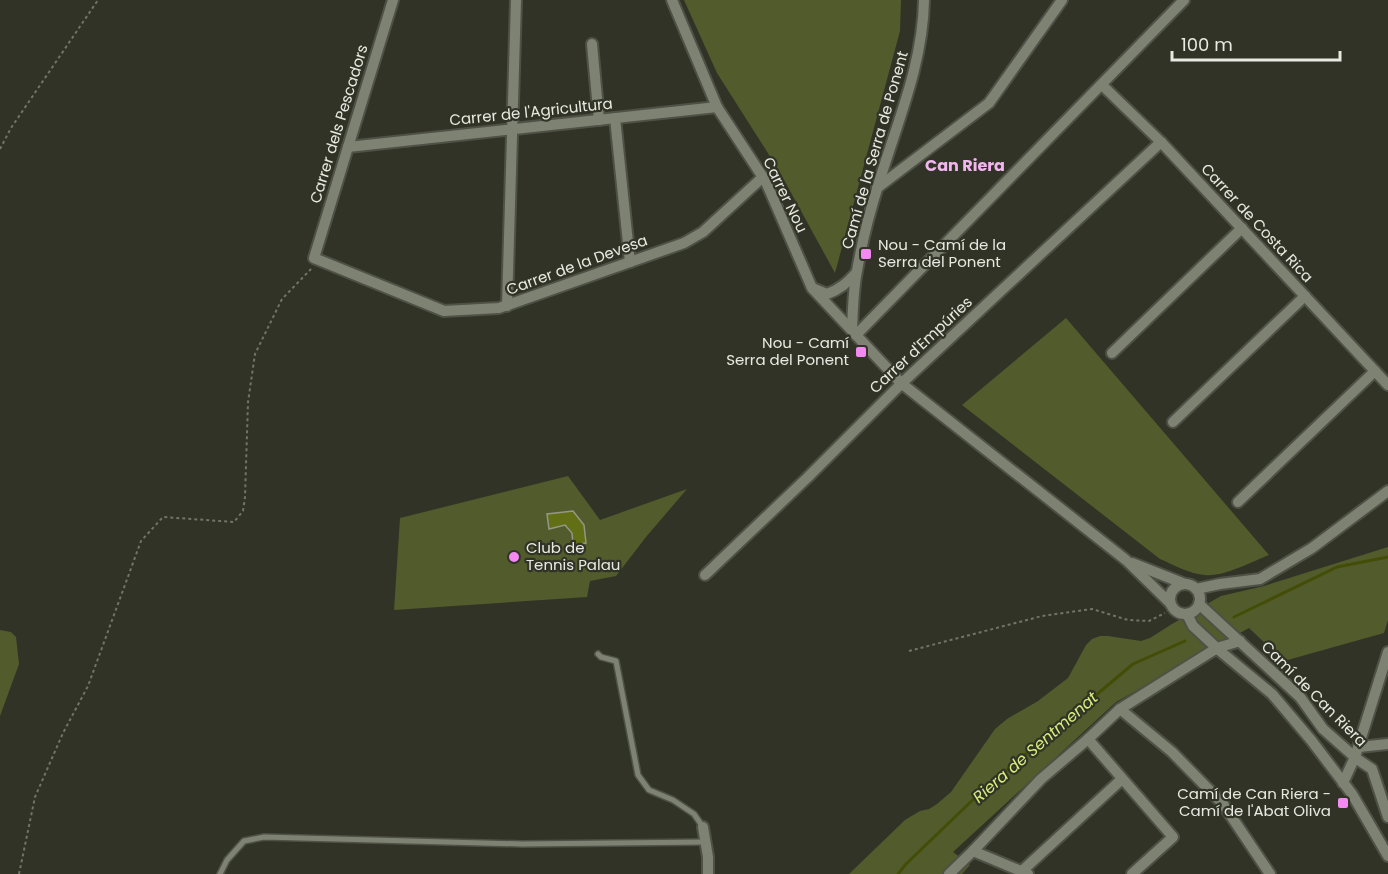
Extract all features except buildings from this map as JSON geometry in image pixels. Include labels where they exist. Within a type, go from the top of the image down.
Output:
[{"type":"street","name":"Carrer dels Pescadors","points":[[316,258],[393,0]]},
{"type":"street","points":[[507,306],[516,0]]},
{"type":"street","name":"Carrer Nou","points":[[672,0],[717,107],[763,177],[812,288],[901,383]]},
{"type":"street","name":"Camí de la Serra de Ponent","points":[[854,333],[856,273],[877,188],[917,63],[924,0]]},
{"type":"street","points":[[877,188],[988,104],[1062,0]]},
{"type":"street","points":[[854,333],[1184,0]]},
{"type":"street","points":[[592,44],[599,120]]},
{"type":"street","name":"Carrer de Costa Rica","points":[[1102,85],[1161,142],[1388,385]]},
{"type":"street","name":"Carrer de l'Agricultura","points":[[348,147],[717,107]]},
{"type":"street","points":[[615,118],[630,262]]},
{"type":"street","name":"Carrer d'Empúries","points":[[705,574],[807,478],[901,383],[1161,142]]},
{"type":"street","name":"Carrer de la Devesa","points":[[316,258],[444,310],[499,309],[684,243],[703,232],[763,177]]},
{"type":"street","points":[[1112,353],[1242,228]]},
{"type":"street","name":"Camí de la Serra de Ponent","points":[[812,288],[827,294],[840,289],[856,273]]},
{"type":"street","points":[[1173,422],[1305,296]]},
{"type":"street","points":[[1238,502],[1375,371]]},
{"type":"street","points":[[901,383],[1126,561],[1177,612],[1187,614],[1199,604],[1196,589],[1191,586],[1126,561]]},
{"type":"street","points":[[1196,589],[1260,579],[1312,548],[1388,491]]},
{"type":"street","points":[[1172,606],[1173,590],[1185,584]]},
{"type":"street","name":"Camí de Can Riera","points":[[1199,604],[1300,697],[1323,729],[1357,752],[1372,769],[1388,817]]},
{"type":"street","name":"Camí de Can Riera","points":[[1187,614],[1193,626],[1272,694],[1311,740],[1352,794],[1388,856]]},
{"type":"street","points":[[949,874],[1041,779],[1120,709],[1217,648],[1240,642]]},
{"type":"street","points":[[1343,783],[1357,752],[1388,652]]},
{"type":"street","points":[[1120,709],[1172,752],[1223,804],[1270,874]]},
{"type":"street","points":[[1088,739],[1173,837],[1132,874]]},
{"type":"street","points":[[1357,752],[1388,744]]},
{"type":"street","points":[[973,851],[1025,873],[1122,779]]},
{"type":"street","points":[[703,827],[708,874]]},
{"type":"lane","points":[[598,654],[616,661],[638,775],[649,790],[673,800],[694,814],[703,827]]},
{"type":"lane","points":[[220,874],[227,860],[244,841],[264,837],[522,844],[706,842]]},
{"type":"path","points":[[0,149],[11,128],[98,0]]},
{"type":"path","points":[[19,874],[35,797],[63,733],[88,686],[141,541],[163,517],[234,522],[243,511],[248,402],[255,354],[282,299],[313,267],[316,258]]},
{"type":"path","points":[[909,651],[1042,616],[1092,609],[1128,620],[1149,621],[1172,606]]},
{"type":"green space","points":[[684,0],[901,0],[900,31],[835,273],[778,169],[717,73]]},
{"type":"green space","points":[[1066,318],[1269,555],[1229,571],[1212,575],[1194,573],[1160,559],[962,405]]},
{"type":"green space","name":"Club de Tennis Palau","points":[[568,476],[600,520],[687,489],[616,576],[590,581],[587,597],[394,610],[400,518]]},
{"type":"green space","points":[[1388,547],[1388,620],[1384,633],[1284,661],[1249,628],[1116,702],[953,852],[970,865],[962,874],[849,874],[905,820],[920,811],[929,809],[951,792],[995,729],[1068,678],[1086,645],[1092,639],[1108,636],[1141,641],[1221,596],[1264,586]]},
{"type":"green space","points":[[0,630],[11,632],[16,637],[19,664],[0,716]]},
{"type":"waterway","name":"Riera de Sentmenat","points":[[1234,617],[1337,567],[1388,557]]},
{"type":"waterway","name":"Riera de Sentmenat","points":[[898,874],[982,791],[1133,664],[1185,641]]},
{"type":"place","name":"Nou - Camí de la Serra del Ponent","points":[[866,254]]},
{"type":"place","name":"Nou - Camí Serra del Ponent","points":[[861,352]]},
{"type":"place","name":"Club de Tennis Palau","points":[[514,557]]},
{"type":"place","name":"Camí de Can Riera - Camí de l'Abat Oliva","points":[[1343,803]]},
{"type":"district","name":"Can Riera","points":[[965,165]]}]
